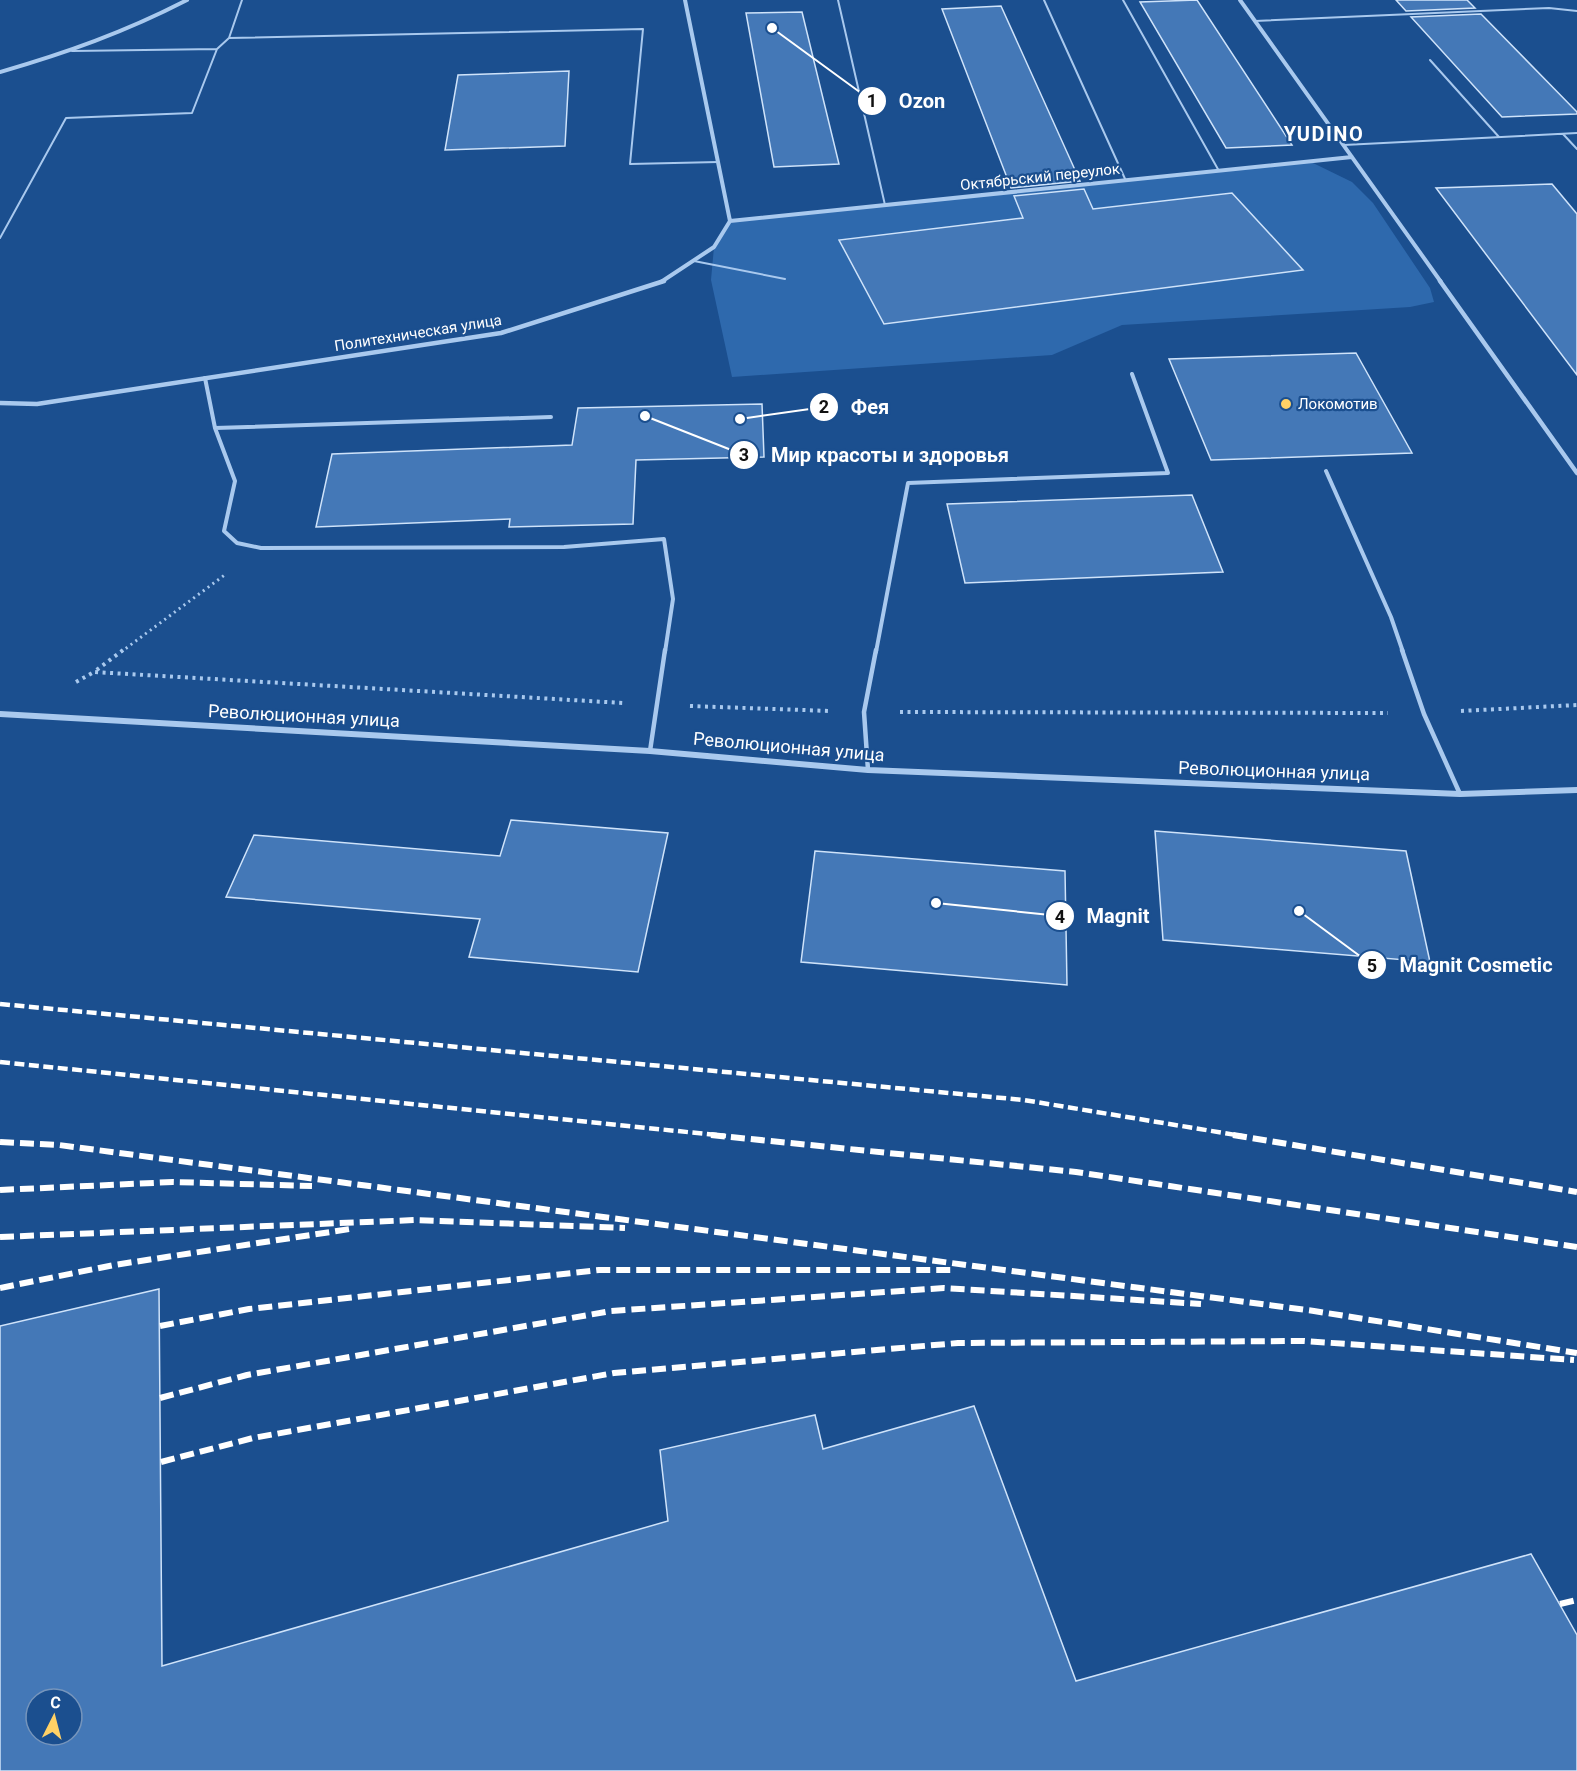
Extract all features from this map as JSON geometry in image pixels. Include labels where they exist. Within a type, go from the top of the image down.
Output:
[{"type":"street","points":[[0,72],[72,51],[150,19],[187,0]]},
{"type":"street","points":[[685,0],[730,221]]},
{"type":"street","points":[[1240,0],[1577,473]]},
{"type":"street","name":"Октябрьский переулок","points":[[730,221],[1352,157]]},
{"type":"street","name":"Политехническая улица","points":[[0,403],[37,404],[501,333],[662,282],[714,247],[730,221]]},
{"type":"street","name":"Революционная улица","points":[[0,714],[650,751],[868,770],[1460,794],[1577,790]]},
{"type":"lane","points":[[0,238],[66,118],[192,113],[218,49],[229,39],[242,0]]},
{"type":"lane","points":[[838,0],[885,205]]},
{"type":"lane","points":[[1044,0],[1126,181]]},
{"type":"lane","points":[[1123,0],[1219,171]]},
{"type":"lane","points":[[1255,21],[1549,8],[1577,11]]},
{"type":"lane","points":[[229,39],[643,29],[630,164],[718,162]]},
{"type":"lane","points":[[72,51],[218,49]]},
{"type":"lane","points":[[1430,60],[1499,137]]},
{"type":"lane","points":[[1344,145],[1577,133]]},
{"type":"lane","points":[[1563,134],[1577,149]]},
{"type":"lane","points":[[694,261],[785,279]]},
{"type":"lane","points":[[868,770],[864,712],[908,483],[1168,472],[1132,374]]},
{"type":"lane","points":[[206,378],[215,428],[235,481],[224,531],[237,543],[261,548],[564,547],[664,539],[673,599],[650,751]]},
{"type":"lane","points":[[215,428],[551,417]]},
{"type":"lane","points":[[1326,471],[1391,617],[1424,714],[1460,794]]},
{"type":"path","points":[[261,548],[94,672],[657,705],[864,712],[1424,714],[1577,705]]},
{"type":"shaded area","points":[[1311,162],[1352,182],[1373,203],[1430,288],[1434,302],[1410,307],[1122,325],[1052,355],[732,377],[711,280],[714,247],[730,221]]},
{"type":"building","points":[[1197,0],[1292,145],[1226,148],[1140,2]]},
{"type":"building","points":[[1396,0],[1467,0],[1475,8],[1406,11]]},
{"type":"building","points":[[1001,6],[1080,181],[1011,188],[942,9]]},
{"type":"building","points":[[802,12],[839,164],[774,167],[746,13]]},
{"type":"building","points":[[1481,14],[1577,114],[1502,117],[1411,17]]},
{"type":"building","points":[[569,71],[565,146],[445,150],[458,75]]},
{"type":"building","points":[[1552,184],[1577,214],[1577,375],[1436,188]]},
{"type":"building","points":[[1084,189],[1093,209],[1232,193],[1303,270],[884,324],[839,240],[1023,218],[1014,196]]},
{"type":"building","name":"Локомотив","points":[[1356,353],[1412,453],[1211,460],[1169,359]]},
{"type":"building","points":[[762,404],[764,457],[636,460],[633,524],[509,527],[510,519],[316,527],[332,454],[572,445],[578,408]]},
{"type":"building","points":[[1192,495],[1223,572],[965,583],[947,504]]},
{"type":"building","points":[[511,820],[668,833],[638,972],[469,957],[480,919],[226,897],[254,835],[500,856]]},
{"type":"building","points":[[1155,831],[1406,851],[1430,962],[1163,940]]},
{"type":"building","points":[[815,851],[1065,871],[1067,985],[801,962]]},
{"type":"building","points":[[159,1289],[162,1666],[668,1521],[660,1450],[815,1415],[823,1449],[974,1406],[1076,1681],[1531,1554],[1577,1635],[1577,1771],[0,1771],[0,1326]]},
{"type":"railway","points":[[0,1004],[1024,1100],[1242,1136]]},
{"type":"railway","points":[[0,1062],[726,1136]]},
{"type":"railway","points":[[711,1135],[1076,1172],[1577,1247]]},
{"type":"railway","points":[[1233,1135],[1577,1192]]},
{"type":"railway","points":[[0,1142],[59,1145],[1314,1311],[1577,1353]]},
{"type":"railway","points":[[0,1190],[173,1182],[312,1186]]},
{"type":"railway","points":[[0,1237],[415,1220],[625,1228]]},
{"type":"railway","points":[[0,1288],[114,1265],[350,1229]]},
{"type":"railway","points":[[160,1326],[249,1309],[599,1270],[952,1270]]},
{"type":"railway","points":[[160,1398],[247,1375],[611,1311],[944,1288],[1201,1304]]},
{"type":"railway","points":[[161,1462],[253,1438],[614,1373],[958,1343],[1304,1341],[1574,1360]]},
{"type":"railway","points":[[1560,1604],[1577,1600]]},
{"type":"place","name":"Ozon","points":[[772,28]]},
{"type":"place","name":"Локомотив","points":[[1286,404]]},
{"type":"place","name":"Мир красоты и здоровья","points":[[645,416]]},
{"type":"place","name":"Фея","points":[[740,419]]},
{"type":"place","name":"Magnit","points":[[936,903]]},
{"type":"place","name":"Magnit Cosmetic","points":[[1299,911]]},
{"type":"district","name":"YUDINO","points":[[1324,134]]}]
